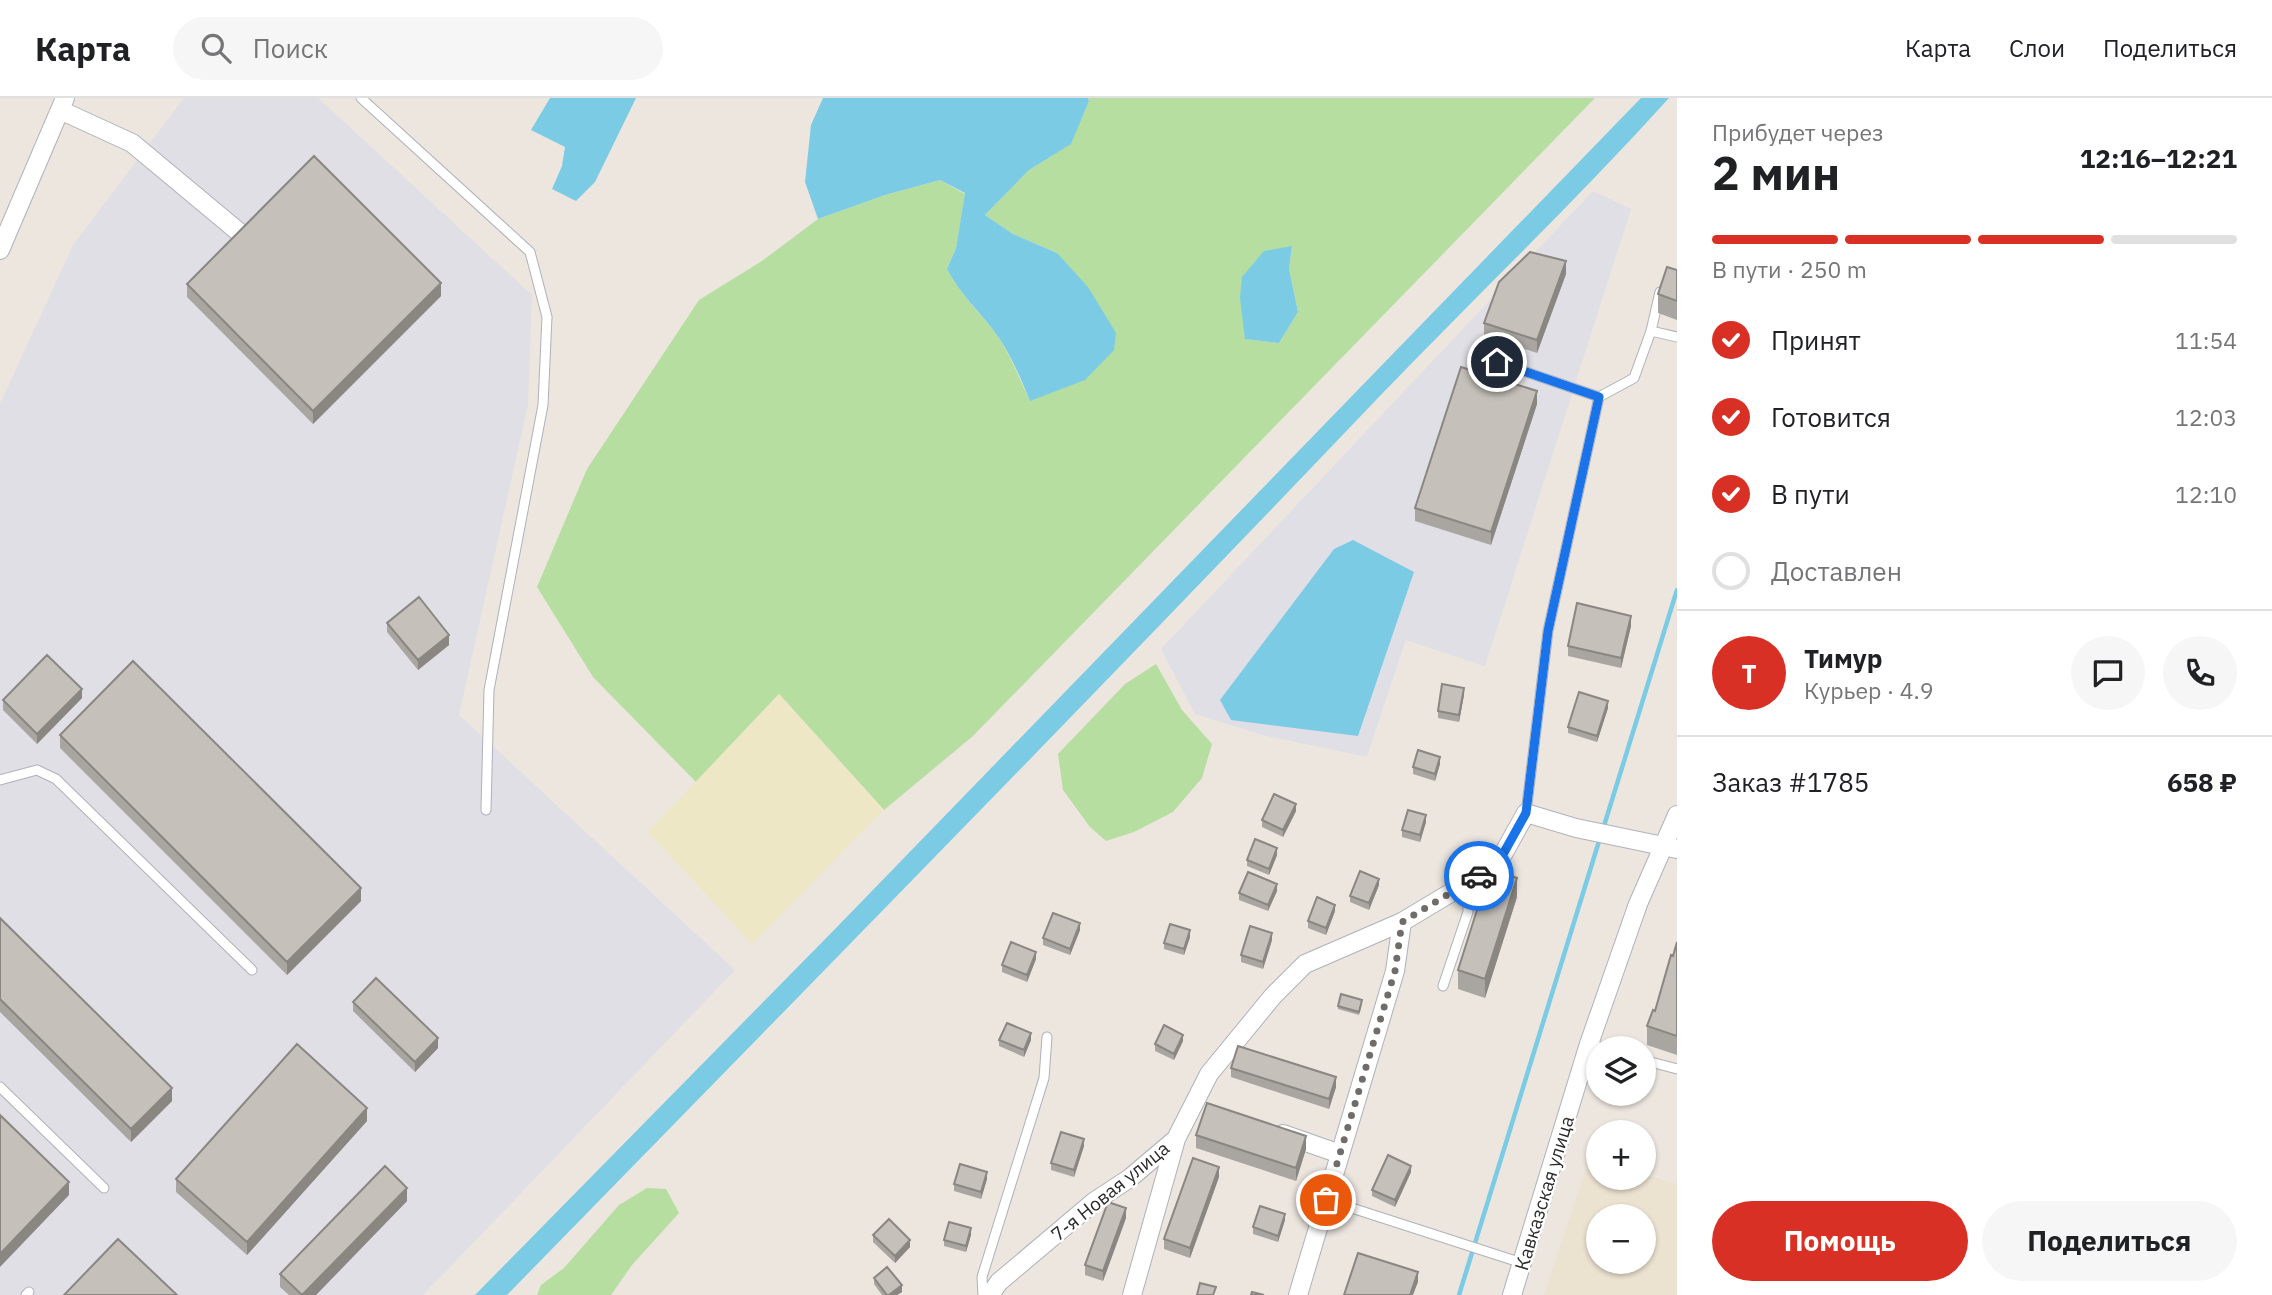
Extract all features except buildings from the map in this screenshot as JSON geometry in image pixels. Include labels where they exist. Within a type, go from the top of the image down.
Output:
[{"type":"street","points":[[0,250],[63,104],[132,143],[246,238]]},
{"type":"street","points":[[1526,813],[1576,828],[1670,848]]},
{"type":"street","name":"7-я Новая улица","points":[[990,1295],[999,1283],[1095,1201],[1130,1178],[1176,1139],[1200,1106],[1209,1074],[1273,996],[1305,964],[1402,922],[1497,865],[1526,813]]},
{"type":"street","name":"Кавказская улица","points":[[1600,1036],[1639,904],[1670,848],[1677,815]]},
{"type":"street","points":[[1298,1295],[1395,971],[1402,922]]},
{"type":"street","name":"Кавказская улица","points":[[1513,1295],[1586,1078]]},
{"type":"street","points":[[1267,1129],[1340,1154]]},
{"type":"street","points":[[1132,1295],[1176,1139]]},
{"type":"lane","points":[[361,98],[530,252],[547,317],[543,405],[489,690],[486,810]]},
{"type":"lane","points":[[1497,362],[1599,397],[1634,378],[1651,331],[1663,279]]},
{"type":"lane","points":[[1651,331],[1677,337]]},
{"type":"lane","points":[[1526,813],[1548,631],[1599,397]]},
{"type":"lane","points":[[0,780],[37,770],[56,779],[252,970]]},
{"type":"lane","points":[[1443,986],[1468,912],[1467,883]]},
{"type":"lane","points":[[983,1295],[982,1277],[1044,1078],[1048,1037]]},
{"type":"lane","points":[[1656,1063],[1677,1069]]},
{"type":"lane","points":[[0,1087],[104,1188]]},
{"type":"lane","points":[[1326,1200],[1522,1263]]},
{"type":"shaded area","points":[[184,98],[318,98],[532,295],[528,405],[459,715],[735,970],[423,1295],[0,1295],[0,404],[73,245]]},
{"type":"shaded area","points":[[1593,191],[1631,209],[1485,666],[1406,640],[1367,757],[1263,735],[1195,714],[1161,649]]},
{"type":"shaded area","points":[[1586,1169],[1586,1190],[1656,1190],[1656,1178],[1677,1184],[1677,1295],[1544,1295]]},
{"type":"green space","points":[[1088,98],[1595,98],[973,736],[884,810],[779,694],[696,782],[593,677],[537,587],[587,469],[699,300],[762,261],[818,219],[885,195],[940,180],[965,194],[956,248],[947,269],[963,294],[1000,339],[1030,401],[1057,253],[1013,234],[985,215],[1029,170],[1070,144]],"holes":[[[1292,247],[1289,269],[1298,312],[1279,343],[1246,339]]]},
{"type":"green space","points":[[1156,664],[1182,710],[1212,744],[1202,778],[1173,812],[1134,832],[1106,841],[1090,827],[1063,790],[1058,754],[1125,684]]},
{"type":"green space","points":[[647,1188],[666,1189],[679,1213],[632,1265],[611,1295],[537,1295],[541,1285],[564,1268],[619,1205]]},
{"type":"sand","points":[[779,694],[884,810],[752,944],[648,832]]},
{"type":"water","points":[[550,98],[636,98],[595,182],[576,201],[552,189],[562,166],[565,147],[531,130]]},
{"type":"water","points":[[823,98],[1088,98],[1071,144],[1029,170],[985,215],[1013,234],[1057,253],[1088,287],[1116,333],[1114,350],[1085,380],[1030,401],[1000,339],[963,294],[947,269],[956,248],[965,193],[940,180],[885,195],[818,219],[805,182],[811,125]]},
{"type":"water","points":[[1641,98],[1669,98],[507,1295],[475,1295],[837,927]]},
{"type":"water","points":[[1292,246],[1289,269],[1298,312],[1279,343],[1245,339],[1240,298],[1242,277],[1264,251]]},
{"type":"water","points":[[1353,540],[1414,572],[1358,736],[1231,720],[1220,700],[1334,549]]},
{"type":"waterway","points":[[1603,829],[1677,590]]},
{"type":"waterway","points":[[1459,1295],[1600,838]]},
{"type":"way so far","points":[[1326,1200],[1395,971],[1402,922],[1479,876]]},
{"type":"route","points":[[1479,876],[1497,865],[1526,813],[1548,631],[1599,397],[1497,362]]}]
